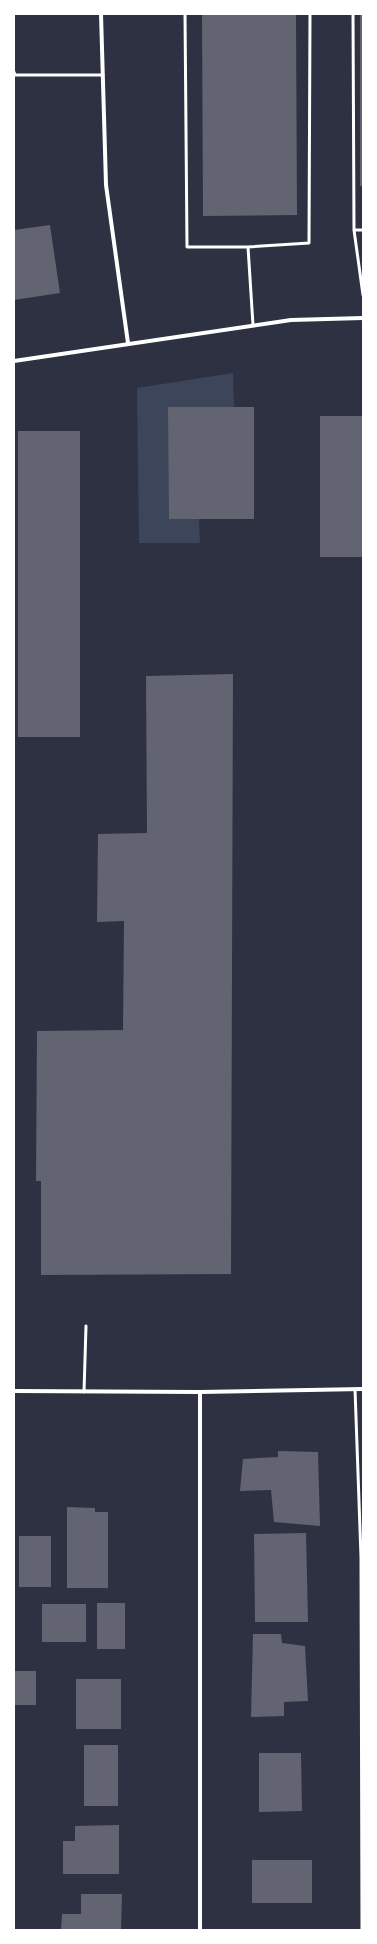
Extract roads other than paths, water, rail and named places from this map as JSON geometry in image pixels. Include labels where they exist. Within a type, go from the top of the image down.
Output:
[{"type":"street","points":[[101,14],[106,185],[128,343]]},
{"type":"street","points":[[14,361],[291,320],[363,318]]},
{"type":"street","points":[[14,1391],[200,1392],[363,1389]]},
{"type":"street","points":[[200,1392],[200,1930]]},
{"type":"lane","points":[[184,14],[187,247],[248,247],[309,244],[310,14]]},
{"type":"lane","points":[[354,14],[354,230],[363,295]]},
{"type":"lane","points":[[14,72],[15,75],[103,75]]},
{"type":"lane","points":[[354,230],[363,230]]},
{"type":"lane","points":[[248,247],[253,325]]},
{"type":"lane","points":[[84,1392],[86,1326]]},
{"type":"lane","points":[[355,1389],[361,1557],[362,1930]]}]
